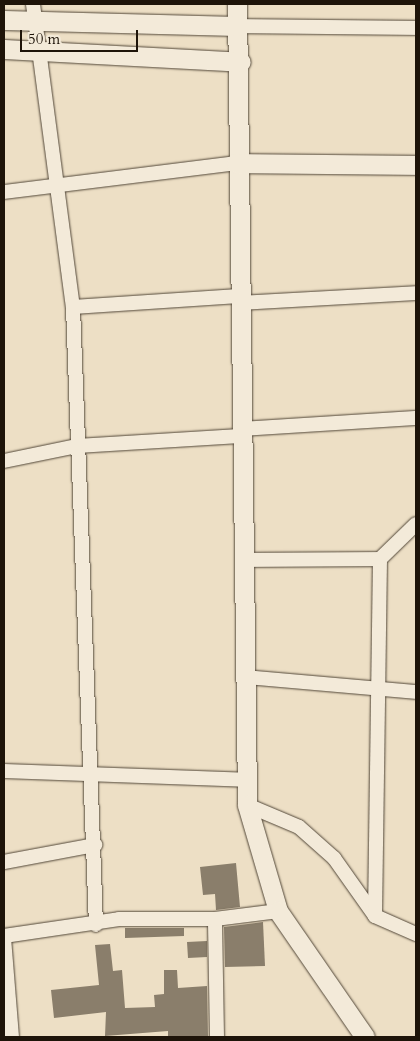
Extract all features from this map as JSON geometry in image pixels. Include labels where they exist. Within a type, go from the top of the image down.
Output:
[{"type":"street","points":[[237,4],[241,62],[236,163],[245,677],[245,780],[247,805],[278,912],[365,1037]]},
{"type":"street","points":[[34,12],[59,182],[73,307],[77,446],[94,776],[96,925]]},
{"type":"street","points":[[4,20],[34,12],[238,26],[416,28]]},
{"type":"street","points":[[4,49],[241,62]]},
{"type":"street","points":[[4,192],[59,182],[236,163],[416,165]]},
{"type":"street","points":[[73,307],[416,293]]},
{"type":"street","points":[[4,461],[77,446],[416,418]]},
{"type":"street","points":[[242,560],[380,559],[415,528]]},
{"type":"street","points":[[375,916],[375,692],[380,559]]},
{"type":"street","points":[[245,677],[375,692],[416,692]]},
{"type":"street","points":[[4,771],[94,776],[245,780]]},
{"type":"street","points":[[247,805],[299,827],[334,858],[375,916],[416,934]]},
{"type":"street","points":[[4,862],[95,845]]},
{"type":"street","points":[[12,1037],[4,937],[96,925],[119,918],[215,919],[278,912]]},
{"type":"street","points":[[215,919],[217,1037]]},
{"type":"building","points":[[236,863],[240,907],[216,910],[215,894],[203,895],[200,867]]},
{"type":"building","points":[[263,922],[265,966],[225,967],[224,927]]},
{"type":"building","points":[[125,928],[184,928],[184,936],[125,938]]},
{"type":"building","points":[[207,941],[207,957],[188,958],[187,942]]},
{"type":"building","points":[[110,944],[113,971],[122,970],[125,1008],[155,1007],[154,995],[164,994],[164,970],[177,970],[178,988],[207,986],[208,1037],[168,1037],[168,1031],[105,1036],[106,1012],[54,1018],[51,990],[99,985],[95,945]]}]
